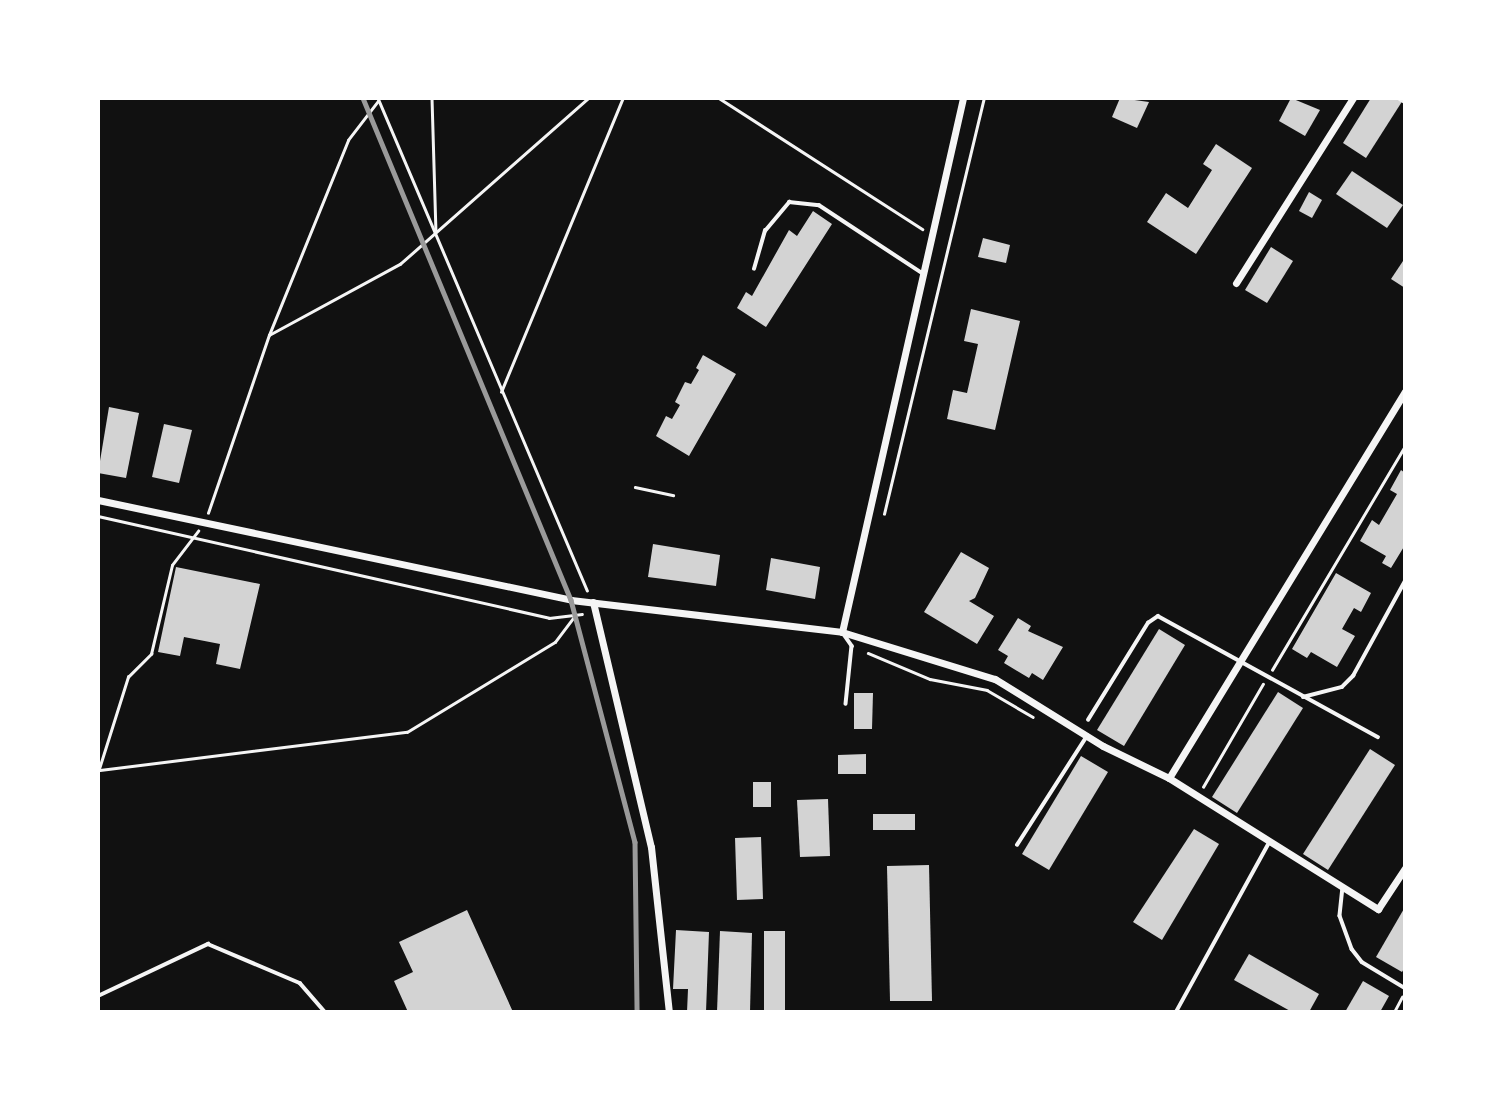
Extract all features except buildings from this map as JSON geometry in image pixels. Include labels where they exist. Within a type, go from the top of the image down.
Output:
[{"type":"street","points":[[842,632],[963,98]]},
{"type":"street","points":[[1236,283],[1353,98]]},
{"type":"street","points":[[1169,778],[1405,391]]},
{"type":"street","points":[[98,500],[594,607],[842,632],[995,679],[1087,736],[1169,778],[1378,909],[1404,874]]},
{"type":"street","points":[[594,607],[651,847],[669,1012]]},
{"type":"lane","points":[[754,270],[765,231],[789,202],[819,205],[922,273]]},
{"type":"lane","points":[[1301,697],[1342,687],[1353,676],[1405,581]]},
{"type":"lane","points":[[1088,720],[1152,617],[1158,616],[1267,679],[1378,737]]},
{"type":"lane","points":[[842,632],[852,646],[846,704]]},
{"type":"lane","points":[[1017,845],[1087,736]]},
{"type":"lane","points":[[1176,1012],[1270,841]]},
{"type":"lane","points":[[1343,887],[1340,916],[1352,949],[1362,962],[1405,990]]},
{"type":"lane","points":[[98,996],[208,944],[300,983],[326,1012]]},
{"type":"path","points":[[432,98],[436,234]]},
{"type":"path","points":[[269,335],[400,264],[588,98]]},
{"type":"path","points":[[501,392],[623,98]]},
{"type":"path","points":[[719,98],[931,235]]},
{"type":"path","points":[[884,514],[984,98]]},
{"type":"path","points":[[98,516],[191,541],[550,618],[575,615],[594,607],[378,99]]},
{"type":"path","points":[[378,99],[348,141],[269,335],[205,521],[172,565],[151,654],[128,677],[99,771],[407,732],[555,642],[575,615]]},
{"type":"path","points":[[1197,796],[1405,446]]},
{"type":"path","points":[[635,487],[673,495]]},
{"type":"path","points":[[852,646],[930,679],[987,690],[1034,718]]},
{"type":"path","points":[[1394,1012],[1405,990]]},
{"type":"railway","points":[[363,98],[571,600],[635,842],[637,1012]]}]
